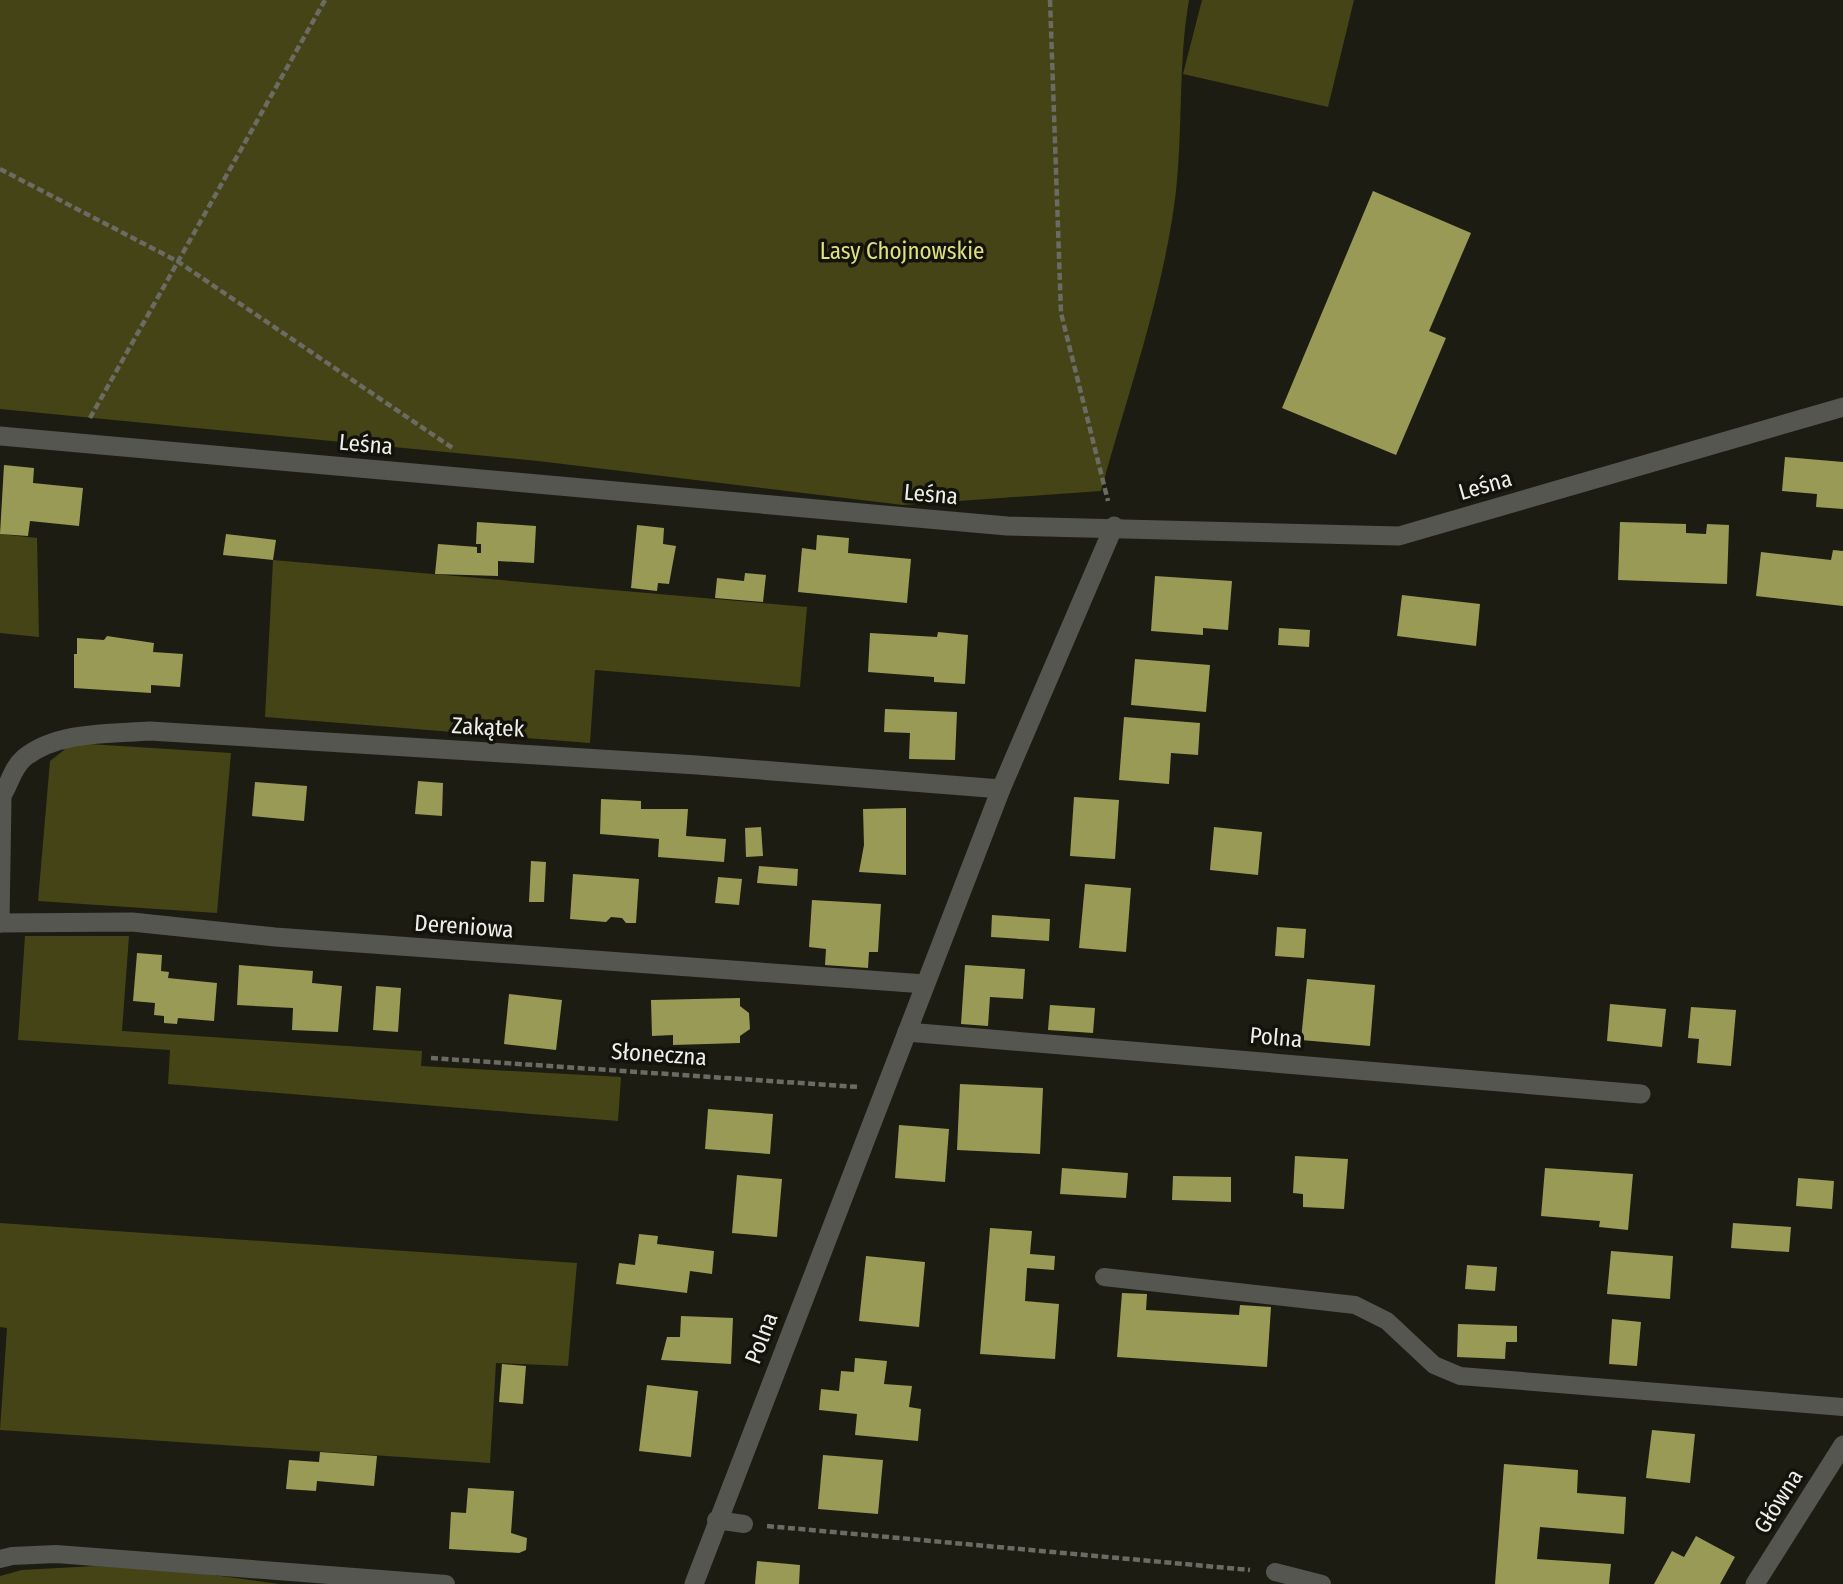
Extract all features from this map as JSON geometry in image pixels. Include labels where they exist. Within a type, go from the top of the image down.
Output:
[{"type":"street","name":"Leśna","points":[[0,436],[1007,526],[1114,526],[1399,536],[1843,407]]},
{"type":"street","name":"Polna","points":[[694,1584],[716,1520],[1000,789],[1114,526]]},
{"type":"street","name":"Zakątek","points":[[1,798],[8,778],[23,759],[37,750],[84,736],[150,731],[697,765],[1000,789]]},
{"type":"street","points":[[0,923],[1,798]]},
{"type":"street","name":"Dereniowa","points":[[0,923],[132,922],[275,937],[925,984]]},
{"type":"street","name":"Polna","points":[[907,1032],[1642,1094]]},
{"type":"street","name":"Główna","points":[[1755,1584],[1843,1445]]},
{"type":"lane","points":[[1104,1278],[1355,1305],[1387,1321],[1434,1365],[1460,1376],[1843,1407]]},
{"type":"lane","points":[[716,1520],[744,1524]]},
{"type":"lane","points":[[0,1559],[56,1554],[446,1584]]},
{"type":"lane","points":[[1275,1572],[1322,1584]]},
{"type":"path","points":[[76,443],[325,0]]},
{"type":"path","points":[[1050,0],[1061,313],[1114,526]]},
{"type":"path","points":[[0,169],[177,261],[499,480]]},
{"type":"path","name":"Słoneczna","points":[[431,1058],[661,1072],[884,1090]]},
{"type":"path","points":[[744,1524],[1275,1572]]},
{"type":"green space","name":"Lasy Chojnowskie","points":[[0,0],[1189,0],[1183,48],[1178,167],[1170,229],[1154,305],[1101,491],[903,505],[538,461],[0,409]]},
{"type":"green space","points":[[1202,0],[1354,0],[1328,107],[1183,74]]},
{"type":"green space","points":[[0,534],[37,538],[39,637],[0,633]]},
{"type":"green space","points":[[273,560],[807,607],[800,687],[595,670],[590,743],[265,717]]},
{"type":"green space","points":[[73,743],[231,753],[217,913],[38,901],[50,761]]},
{"type":"green space","points":[[25,936],[129,936],[122,1031],[422,1051],[421,1066],[621,1077],[618,1121],[168,1084],[170,1050],[18,1040]]},
{"type":"green space","points":[[0,1223],[577,1263],[568,1366],[496,1363],[490,1463],[0,1430],[7,1328],[0,1327]]},
{"type":"green space","points":[[95,1566],[191,1572],[279,1584],[0,1584],[0,1576],[22,1570]]},
{"type":"building","points":[[1373,191],[1471,233],[1429,331],[1446,338],[1396,455],[1282,408]]},
{"type":"building","points":[[1785,457],[1843,462],[1843,509],[1816,507],[1817,494],[1782,491]]},
{"type":"building","points":[[4,465],[34,468],[33,483],[83,488],[79,526],[30,521],[28,536],[0,534]]},
{"type":"building","points":[[477,522],[536,526],[534,563],[498,561],[498,576],[435,574],[438,544],[477,547],[477,553],[481,553],[481,544],[476,544]]},
{"type":"building","points":[[1620,522],[1686,524],[1686,533],[1706,534],[1707,524],[1729,525],[1727,584],[1618,580]]},
{"type":"building","points":[[637,525],[664,528],[663,544],[676,546],[669,584],[658,583],[657,591],[631,588]]},
{"type":"building","points":[[226,534],[276,540],[273,560],[223,555]]},
{"type":"building","points":[[817,535],[849,538],[848,553],[911,559],[907,603],[798,592],[802,548],[816,550]]},
{"type":"building","points":[[1833,550],[1843,551],[1843,606],[1756,596],[1761,552],[1831,560]]},
{"type":"building","points":[[745,573],[766,575],[763,602],[715,598],[717,578],[744,581]]},
{"type":"building","points":[[1155,576],[1232,581],[1228,630],[1203,628],[1203,635],[1151,631]]},
{"type":"building","points":[[1402,595],[1480,604],[1476,646],[1397,636]]},
{"type":"building","points":[[1279,628],[1310,630],[1309,647],[1278,645]]},
{"type":"building","points":[[938,632],[968,635],[965,684],[934,682],[934,677],[868,672],[870,633],[937,637]]},
{"type":"building","points":[[107,636],[154,643],[153,652],[183,654],[180,687],[151,685],[151,693],[74,688],[77,638],[104,640]]},
{"type":"building","points":[[1135,659],[1210,665],[1206,712],[1131,705]]},
{"type":"building","points":[[885,709],[957,712],[955,760],[909,759],[910,733],[884,732]]},
{"type":"building","points":[[1124,717],[1200,723],[1198,755],[1171,753],[1169,784],[1119,780]]},
{"type":"building","points":[[418,781],[443,783],[442,816],[415,814]]},
{"type":"building","points":[[255,782],[307,786],[304,821],[252,816]]},
{"type":"building","points":[[1074,797],[1119,800],[1115,859],[1070,856]]},
{"type":"building","points":[[601,799],[641,801],[641,809],[688,809],[686,836],[726,839],[724,862],[658,857],[659,839],[600,834]]},
{"type":"building","points":[[906,808],[906,875],[859,872],[864,845],[863,809]]},
{"type":"building","points":[[761,827],[763,856],[746,857],[745,828]]},
{"type":"building","points":[[1214,827],[1262,832],[1258,875],[1210,870]]},
{"type":"building","points":[[531,861],[546,862],[544,902],[529,902]]},
{"type":"building","points":[[759,866],[798,869],[797,886],[757,883]]},
{"type":"building","points":[[573,874],[639,879],[636,923],[626,923],[622,918],[611,917],[606,922],[570,919]]},
{"type":"building","points":[[718,877],[742,879],[739,905],[715,903]]},
{"type":"building","points":[[1085,884],[1131,888],[1126,952],[1079,948]]},
{"type":"building","points":[[812,900],[881,904],[878,952],[869,952],[868,968],[825,965],[826,949],[809,947]]},
{"type":"building","points":[[992,915],[1050,919],[1049,941],[991,937]]},
{"type":"building","points":[[1277,927],[1306,929],[1304,958],[1275,956]]},
{"type":"building","points":[[137,953],[162,955],[161,971],[169,972],[168,978],[217,983],[214,1021],[178,1018],[177,1024],[164,1023],[164,1016],[154,1015],[155,1003],[133,1001]]},
{"type":"building","points":[[239,965],[313,971],[312,983],[342,986],[338,1032],[292,1030],[293,1008],[237,1005]]},
{"type":"building","points":[[965,965],[1025,969],[1023,999],[990,997],[988,1026],[961,1024]]},
{"type":"building","points":[[1307,979],[1375,985],[1370,1046],[1301,1040]]},
{"type":"building","points":[[376,986],[401,988],[398,1032],[373,1030]]},
{"type":"building","points":[[509,994],[562,1000],[556,1050],[504,1044]]},
{"type":"building","points":[[740,998],[740,1006],[749,1013],[750,1029],[740,1036],[740,1043],[673,1045],[673,1035],[652,1036],[651,1000]]},
{"type":"building","points":[[1610,1004],[1666,1009],[1662,1047],[1607,1041]]},
{"type":"building","points":[[1050,1005],[1095,1008],[1093,1033],[1048,1030]]},
{"type":"building","points":[[1691,1007],[1736,1010],[1731,1066],[1697,1063],[1699,1039],[1688,1038]]},
{"type":"building","points":[[960,1084],[1043,1088],[1040,1154],[957,1150]]},
{"type":"building","points":[[708,1109],[773,1114],[770,1154],[705,1149]]},
{"type":"building","points":[[899,1125],[949,1129],[945,1182],[895,1178]]},
{"type":"building","points":[[1295,1156],[1348,1159],[1344,1209],[1303,1207],[1303,1194],[1293,1193]]},
{"type":"building","points":[[1062,1168],[1128,1173],[1126,1198],[1060,1194]]},
{"type":"building","points":[[1545,1168],[1633,1174],[1628,1230],[1599,1227],[1600,1221],[1541,1216]]},
{"type":"building","points":[[737,1175],[782,1179],[777,1237],[732,1233]]},
{"type":"building","points":[[1173,1176],[1231,1177],[1231,1202],[1172,1200]]},
{"type":"building","points":[[1798,1178],[1834,1181],[1832,1209],[1796,1206]]},
{"type":"building","points":[[1733,1223],[1791,1227],[1789,1252],[1731,1248]]},
{"type":"building","points":[[990,1228],[1032,1231],[1030,1254],[1055,1256],[1054,1270],[1027,1268],[1025,1301],[1059,1304],[1055,1359],[980,1354]]},
{"type":"building","points":[[639,1234],[658,1236],[657,1244],[714,1251],[712,1274],[690,1271],[687,1293],[616,1284],[619,1263],[635,1265]]},
{"type":"building","points":[[1611,1251],[1673,1256],[1670,1299],[1607,1294]]},
{"type":"building","points":[[866,1256],[925,1262],[919,1327],[859,1321]]},
{"type":"building","points":[[1467,1265],[1497,1267],[1495,1291],[1465,1289]]},
{"type":"building","points":[[1122,1293],[1147,1294],[1146,1310],[1239,1315],[1240,1305],[1271,1307],[1267,1367],[1117,1357]]},
{"type":"building","points":[[681,1316],[733,1318],[731,1364],[661,1360],[667,1337],[680,1337]]},
{"type":"building","points":[[1612,1319],[1641,1322],[1637,1366],[1609,1364]]},
{"type":"building","points":[[1458,1324],[1517,1326],[1517,1342],[1506,1342],[1505,1359],[1457,1357]]},
{"type":"building","points":[[855,1358],[887,1361],[884,1384],[912,1386],[909,1407],[921,1409],[918,1441],[855,1435],[857,1414],[819,1410],[821,1389],[839,1391],[841,1371],[854,1372]]},
{"type":"building","points":[[502,1364],[526,1366],[523,1404],[499,1402]]},
{"type":"building","points":[[647,1385],[698,1391],[691,1457],[639,1451]]},
{"type":"building","points":[[1652,1430],[1695,1434],[1690,1483],[1646,1478]]},
{"type":"building","points":[[320,1452],[377,1456],[374,1486],[317,1481],[316,1491],[286,1489],[289,1460],[319,1462]]},
{"type":"building","points":[[823,1455],[883,1460],[878,1514],[818,1509]]},
{"type":"building","points":[[1504,1464],[1578,1470],[1577,1493],[1626,1497],[1624,1534],[1540,1527],[1537,1559],[1611,1564],[1609,1584],[1495,1584]]},
{"type":"building","points":[[468,1488],[514,1491],[511,1533],[527,1538],[526,1550],[519,1553],[449,1549],[451,1512],[466,1513]]},
{"type":"building","points":[[1696,1536],[1735,1557],[1720,1584],[1654,1584],[1672,1551],[1684,1557]]},
{"type":"building","points":[[757,1561],[800,1565],[799,1584],[755,1584]]}]
